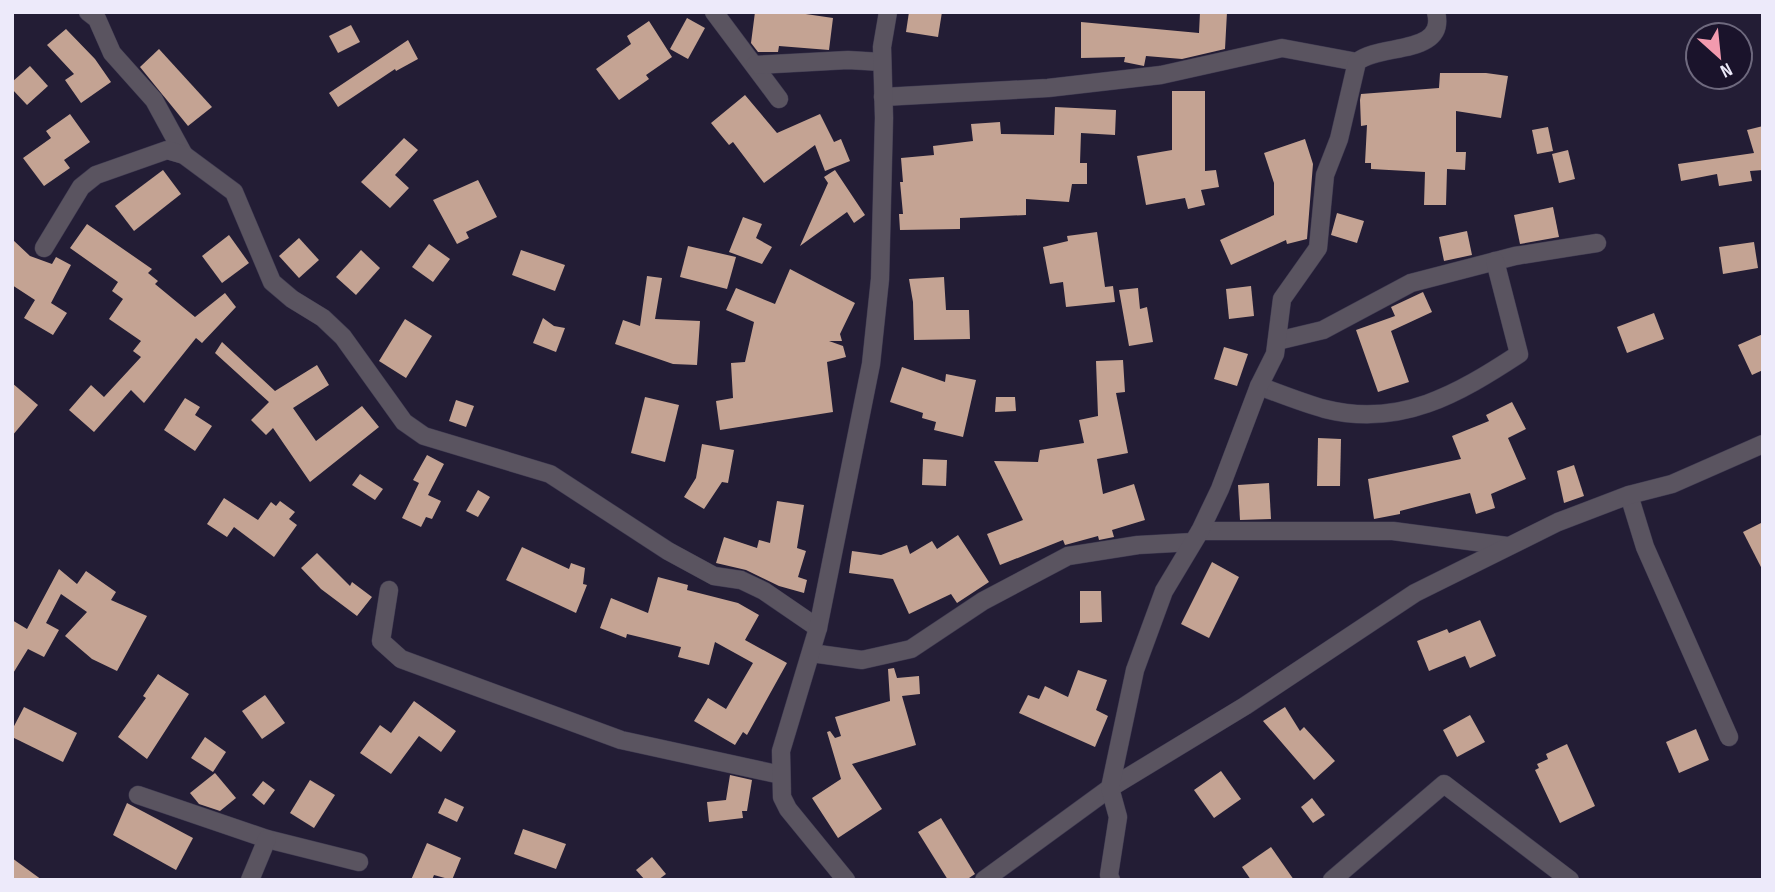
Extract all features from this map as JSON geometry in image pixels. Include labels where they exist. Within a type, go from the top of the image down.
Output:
[{"type":"street","points":[[88,12],[97,19],[112,53],[154,100],[184,155]]},
{"type":"street","points":[[714,12],[779,99]]},
{"type":"street","points":[[846,880],[788,809],[782,797],[781,751],[818,628],[871,364],[880,279],[882,62],[888,12]]},
{"type":"street","points":[[1111,880],[1109,875],[1118,817],[1110,788],[1135,670],[1164,591],[1220,489],[1259,386],[1275,354],[1282,299],[1318,248],[1325,175],[1339,139],[1357,62],[1371,52],[1424,43],[1430,38],[1437,18],[1436,12]]},
{"type":"street","points":[[883,97],[1048,88],[1149,77],[1282,48],[1357,62]]},
{"type":"street","points":[[755,65],[848,60],[882,62]]},
{"type":"street","points":[[44,248],[82,187],[96,175],[167,150],[184,155],[234,192],[272,282],[292,299],[323,318],[343,337],[404,422],[424,436],[550,474],[668,551],[715,576],[741,580],[764,591],[818,628]]},
{"type":"street","points":[[1278,341],[1323,330],[1411,283],[1495,261],[1597,243]]},
{"type":"street","points":[[1259,386],[1326,409],[1377,415],[1419,409],[1479,381],[1519,354],[1495,261]]},
{"type":"street","points":[[984,880],[1110,788],[1245,706],[1415,593],[1558,522],[1629,495],[1672,484],[1763,444]]},
{"type":"street","points":[[1629,495],[1645,547],[1729,737]]},
{"type":"street","points":[[811,653],[862,660],[911,649],[984,601],[1068,556],[1196,536],[1393,531],[1507,546]]},
{"type":"street","points":[[388,590],[381,641],[401,659],[621,740],[781,775]]},
{"type":"street","points":[[1332,880],[1444,784],[1570,880]]},
{"type":"street","points":[[138,795],[267,839],[359,862]]},
{"type":"street","points":[[250,880],[267,839]]},
{"type":"building","points":[[755,12],[792,12],[833,18],[829,50],[779,46],[778,52],[758,52],[751,43]]},
{"type":"building","points":[[909,12],[942,12],[938,37],[906,32]]},
{"type":"building","points":[[1200,12],[1227,12],[1225,49],[1182,59],[1146,56],[1144,66],[1124,62],[1125,57],[1081,58],[1081,22],[1199,33]]},
{"type":"building","points":[[687,18],[705,28],[688,59],[670,49]]},
{"type":"building","points":[[649,21],[672,57],[646,75],[649,79],[619,100],[596,69],[631,44],[627,36]]},
{"type":"building","points":[[351,25],[360,42],[338,53],[329,36]]},
{"type":"building","points":[[66,29],[95,59],[111,82],[81,103],[65,80],[74,74],[47,45]]},
{"type":"building","points":[[408,40],[418,59],[396,71],[395,69],[338,107],[329,93]]},
{"type":"building","points":[[159,49],[212,107],[188,126],[140,67]]},
{"type":"building","points":[[30,66],[48,86],[27,105],[12,89],[12,82]]},
{"type":"building","points":[[1440,73],[1508,76],[1501,118],[1456,111],[1456,152],[1466,152],[1465,170],[1447,169],[1446,205],[1424,205],[1425,172],[1371,169],[1371,163],[1365,163],[1367,125],[1361,126],[1360,100],[1361,94],[1439,88]]},
{"type":"building","points":[[1172,91],[1205,91],[1205,171],[1216,170],[1219,187],[1201,190],[1205,205],[1188,209],[1185,198],[1146,205],[1137,156],[1172,150]]},
{"type":"building","points":[[745,95],[777,133],[820,114],[834,142],[841,139],[850,161],[825,171],[815,145],[764,183],[733,142],[729,145],[711,123]]},
{"type":"building","points":[[1055,107],[1116,110],[1115,135],[1081,133],[1080,163],[1087,163],[1087,184],[1072,184],[1069,202],[1026,199],[1026,215],[960,218],[960,229],[900,230],[899,214],[903,214],[901,158],[934,155],[933,146],[973,141],[971,124],[1000,122],[1001,134],[1054,135]]},
{"type":"building","points":[[70,114],[90,142],[64,160],[70,168],[44,186],[23,158],[51,138],[46,131]]},
{"type":"building","points":[[1763,126],[1763,170],[1750,171],[1752,181],[1719,186],[1717,174],[1681,181],[1678,164],[1754,153],[1747,130]]},
{"type":"building","points":[[1548,127],[1553,151],[1537,154],[1532,130]]},
{"type":"building","points":[[404,138],[418,150],[395,175],[409,188],[390,208],[361,182]]},
{"type":"building","points":[[1305,139],[1313,164],[1307,239],[1287,244],[1286,240],[1231,265],[1220,240],[1274,215],[1274,183],[1264,153]]},
{"type":"building","points":[[1568,150],[1575,179],[1559,183],[1552,154]]},
{"type":"building","points":[[163,170],[181,194],[134,231],[115,206]]},
{"type":"building","points":[[835,170],[865,215],[854,223],[847,212],[800,246],[828,183],[824,177]]},
{"type":"building","points":[[478,180],[497,217],[466,232],[469,238],[457,244],[433,200]]},
{"type":"building","points":[[1553,207],[1559,237],[1520,244],[1514,215]]},
{"type":"building","points":[[1337,213],[1364,221],[1357,243],[1331,235]]},
{"type":"building","points":[[743,217],[762,224],[756,238],[772,247],[762,264],[729,252]]},
{"type":"building","points":[[87,224],[152,269],[148,273],[158,281],[155,284],[195,317],[225,293],[236,307],[202,343],[196,338],[144,403],[131,390],[94,432],[69,410],[91,385],[104,397],[141,357],[133,351],[141,341],[109,319],[123,299],[112,291],[118,282],[70,248]]},
{"type":"building","points":[[1467,231],[1472,255],[1444,261],[1439,237]]},
{"type":"building","points":[[1097,232],[1105,287],[1113,286],[1115,302],[1066,307],[1063,282],[1050,284],[1043,247],[1068,241],[1067,236]]},
{"type":"building","points":[[229,235],[249,263],[222,283],[202,256]]},
{"type":"building","points":[[299,238],[319,260],[299,278],[279,256]]},
{"type":"building","points":[[12,239],[30,256],[52,264],[56,257],[71,265],[51,303],[67,313],[53,335],[24,318],[35,300],[12,285]]},
{"type":"building","points":[[1754,242],[1758,268],[1723,274],[1719,247]]},
{"type":"building","points":[[429,244],[450,259],[433,282],[412,267]]},
{"type":"building","points":[[688,246],[736,257],[727,289],[680,277]]},
{"type":"building","points":[[361,250],[380,268],[356,295],[336,277]]},
{"type":"building","points":[[521,250],[565,265],[555,291],[512,275]]},
{"type":"building","points":[[790,269],[855,303],[840,334],[842,341],[829,341],[843,346],[846,357],[827,362],[833,412],[720,430],[716,401],[733,398],[731,363],[745,362],[754,322],[726,310],[736,288],[775,304]]},
{"type":"building","points":[[647,276],[662,278],[655,319],[700,321],[697,365],[673,364],[615,344],[623,320],[640,326]]},
{"type":"building","points":[[944,277],[946,310],[969,310],[970,339],[914,340],[913,302],[909,279]]},
{"type":"building","points":[[1251,286],[1254,316],[1229,319],[1226,289]]},
{"type":"building","points":[[1138,288],[1140,309],[1147,307],[1153,342],[1129,346],[1119,290]]},
{"type":"building","points":[[1423,292],[1432,312],[1391,331],[1409,382],[1378,392],[1356,330],[1395,316],[1391,307]]},
{"type":"building","points":[[1654,313],[1664,339],[1627,353],[1617,327]]},
{"type":"building","points":[[543,318],[554,326],[565,328],[556,352],[533,343]]},
{"type":"building","points":[[405,319],[432,336],[406,378],[379,361]]},
{"type":"building","points":[[1763,334],[1763,370],[1752,375],[1738,345]]},
{"type":"building","points":[[222,342],[275,391],[317,365],[329,385],[293,408],[316,441],[362,406],[379,427],[310,482],[273,428],[266,435],[251,420],[269,402],[215,353]]},
{"type":"building","points":[[1224,347],[1248,354],[1237,386],[1214,379]]},
{"type":"building","points":[[1123,360],[1125,392],[1116,393],[1128,453],[1097,459],[1103,494],[1134,484],[1145,520],[1112,530],[1114,537],[1099,540],[1098,536],[1065,545],[1063,540],[1000,565],[987,534],[1023,520],[994,461],[1038,462],[1040,450],[1084,443],[1079,420],[1098,416],[1096,361]]},
{"type":"building","points":[[902,367],[945,382],[946,374],[976,380],[963,437],[934,430],[936,422],[922,418],[923,413],[890,402]]},
{"type":"building","points":[[12,383],[38,405],[12,436]]},
{"type":"building","points":[[645,397],[679,405],[665,462],[631,453]]},
{"type":"building","points":[[996,397],[1015,397],[1016,411],[995,412]]},
{"type":"building","points":[[185,398],[200,407],[195,415],[212,426],[195,451],[164,430]]},
{"type":"building","points":[[456,400],[474,406],[466,427],[449,421]]},
{"type":"building","points":[[1512,402],[1526,429],[1508,438],[1526,479],[1491,494],[1495,508],[1476,514],[1470,493],[1374,519],[1368,479],[1461,459],[1452,436],[1489,421],[1486,415]]},
{"type":"building","points":[[1318,438],[1341,439],[1340,486],[1317,486]]},
{"type":"building","points":[[702,444],[734,450],[728,483],[722,482],[704,509],[684,497],[696,478]]},
{"type":"building","points":[[427,455],[444,464],[428,495],[441,501],[432,519],[426,517],[421,527],[402,518],[419,483],[413,480]]},
{"type":"building","points":[[923,459],[947,460],[946,486],[922,485]]},
{"type":"building","points":[[1574,465],[1584,496],[1564,503],[1557,471]]},
{"type":"building","points":[[360,474],[383,489],[375,500],[352,485]]},
{"type":"building","points":[[1269,483],[1271,519],[1240,520],[1238,485]]},
{"type":"building","points":[[478,490],[490,497],[478,517],[466,511]]},
{"type":"building","points":[[224,498],[258,520],[271,502],[276,506],[280,501],[295,512],[289,519],[297,525],[274,557],[234,527],[227,537],[207,524]]},
{"type":"building","points":[[777,501],[804,505],[797,548],[806,551],[798,577],[807,580],[804,593],[779,586],[746,570],[716,563],[724,537],[757,548],[759,540],[770,543]]},
{"type":"building","points":[[1763,522],[1763,571],[1743,532]]},
{"type":"building","points":[[958,535],[989,582],[957,603],[951,594],[909,614],[893,579],[849,573],[852,551],[881,555],[907,545],[910,554],[932,541],[937,549]]},
{"type":"building","points":[[522,547],[569,569],[571,563],[585,568],[583,584],[587,585],[576,613],[506,580]]},
{"type":"building","points":[[317,553],[350,586],[352,582],[372,597],[357,616],[321,589],[301,568]]},
{"type":"building","points":[[1212,562],[1239,577],[1209,638],[1181,624]]},
{"type":"building","points":[[59,569],[77,584],[86,571],[116,592],[111,600],[147,616],[117,671],[92,659],[65,636],[87,612],[61,594],[46,623],[59,630],[44,657],[28,649],[12,675],[12,620],[27,629]]},
{"type":"building","points":[[658,577],[688,585],[687,590],[738,603],[759,615],[745,640],[787,663],[747,735],[743,732],[735,745],[694,721],[708,698],[726,709],[753,663],[715,642],[709,665],[678,657],[681,647],[627,634],[626,638],[600,628],[611,598],[648,613]]},
{"type":"building","points":[[1080,591],[1101,591],[1102,622],[1080,623]]},
{"type":"building","points":[[1480,620],[1496,656],[1470,668],[1465,656],[1429,671],[1417,641],[1447,629],[1449,633]]},
{"type":"building","points":[[894,668],[897,678],[919,676],[920,694],[902,696],[916,745],[852,764],[882,809],[838,838],[812,798],[841,779],[827,732],[830,731],[835,738],[841,736],[835,717],[890,701],[888,669]]},
{"type":"building","points":[[1078,670],[1107,680],[1096,710],[1108,716],[1095,747],[1019,713],[1028,695],[1039,699],[1045,686],[1068,697]]},
{"type":"building","points":[[158,674],[189,694],[147,759],[118,737],[146,698],[143,696]]},
{"type":"building","points":[[265,695],[285,723],[262,739],[242,711]]},
{"type":"building","points":[[414,701],[456,731],[441,752],[419,736],[391,774],[360,753],[380,725],[391,733]]},
{"type":"building","points":[[24,707],[77,733],[63,762],[12,737],[12,730]]},
{"type":"building","points":[[1285,707],[1300,731],[1304,727],[1335,761],[1314,780],[1263,721]]},
{"type":"building","points":[[1470,715],[1485,742],[1457,757],[1443,730]]},
{"type":"building","points":[[1696,729],[1709,760],[1679,773],[1666,742]]},
{"type":"building","points":[[205,737],[226,752],[213,772],[191,758]]},
{"type":"building","points":[[1567,744],[1595,806],[1560,823],[1535,770],[1539,768],[1537,764],[1548,759],[1546,754]]},
{"type":"building","points":[[1221,771],[1241,799],[1214,818],[1194,790]]},
{"type":"building","points":[[215,773],[236,798],[220,811],[199,804],[190,793]]},
{"type":"building","points":[[730,775],[752,780],[747,811],[742,811],[743,818],[709,822],[707,802],[726,800]]},
{"type":"building","points":[[310,780],[335,795],[314,828],[290,813]]},
{"type":"building","points":[[263,781],[275,790],[264,805],[252,795]]},
{"type":"building","points":[[445,798],[464,807],[457,822],[438,813]]},
{"type":"building","points":[[1312,798],[1325,815],[1313,823],[1301,807]]},
{"type":"building","points":[[127,803],[193,838],[176,870],[113,835]]},
{"type":"building","points":[[941,818],[975,874],[966,880],[948,880],[918,832]]},
{"type":"building","points":[[523,829],[566,844],[556,869],[514,854]]},
{"type":"building","points":[[427,843],[461,858],[452,880],[434,875],[432,880],[411,880]]},
{"type":"building","points":[[1271,847],[1294,880],[1251,880],[1242,867]]},
{"type":"building","points":[[652,857],[666,874],[658,880],[645,880],[636,870]]},
{"type":"building","points":[[12,858],[42,880],[12,880]]}]
